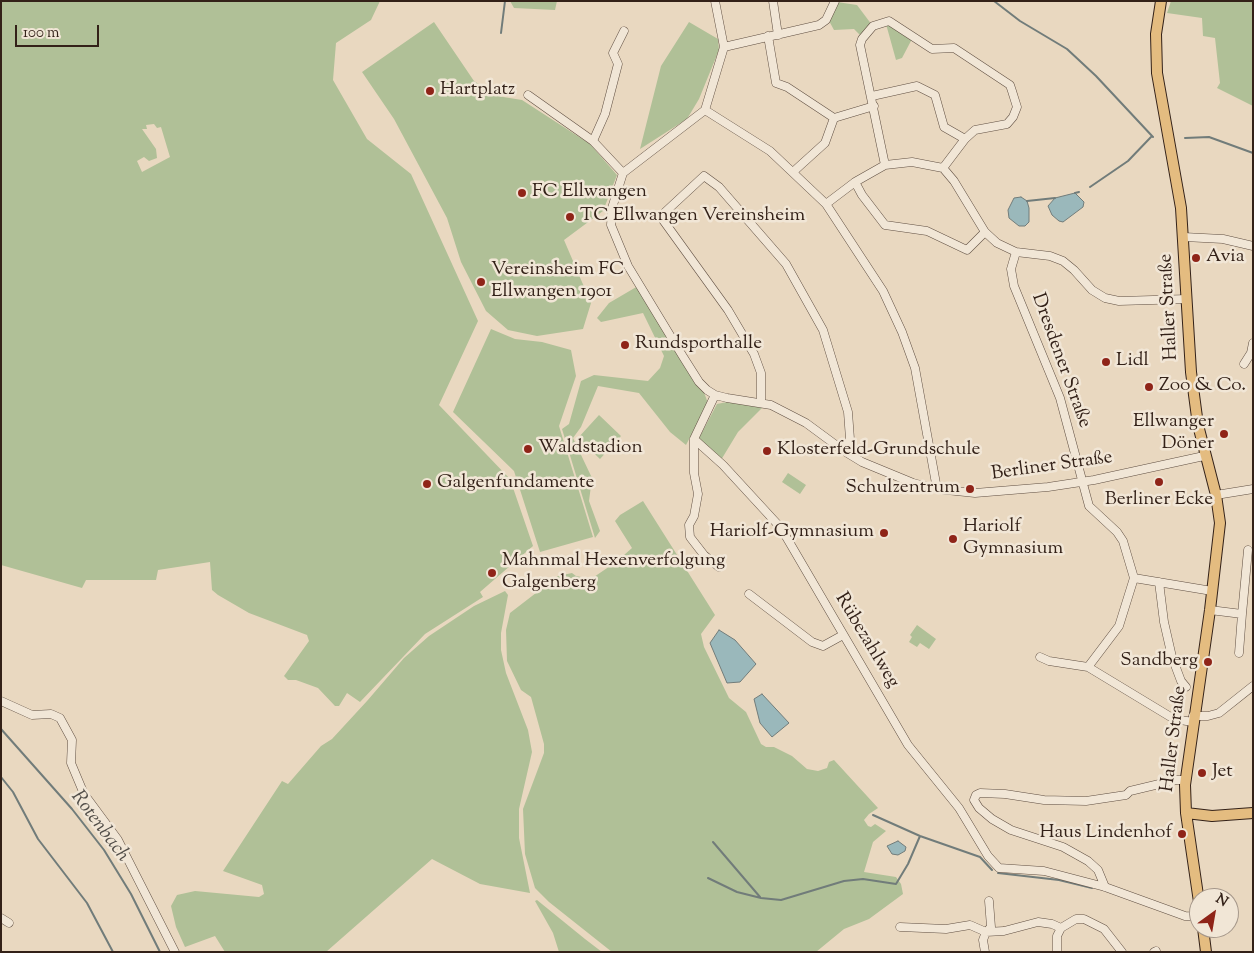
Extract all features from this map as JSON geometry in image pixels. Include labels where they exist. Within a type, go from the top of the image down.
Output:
[{"type":"main road","name":"Haller Straße","points":[[1161,1],[1156,34],[1157,73],[1177,173],[1184,238],[1191,372],[1204,456],[1216,495],[1219,535],[1185,780],[1186,813],[1197,888]]},
{"type":"main road","points":[[1186,813],[1212,816],[1253,813]]},
{"type":"main road","points":[[1204,938],[1206,952]]},
{"type":"street","points":[[715,1],[724,47],[705,110],[623,173],[614,200],[610,225],[628,266],[682,355],[699,382],[715,395],[694,439],[694,473],[698,494],[694,516],[689,525],[690,537],[704,555],[719,568]]},
{"type":"street","points":[[773,1],[778,34]]},
{"type":"street","points":[[724,47],[819,26],[826,20],[835,1]]},
{"type":"street","points":[[885,165],[860,45],[862,39],[873,26],[889,21],[932,49],[954,48],[1010,85],[1017,107],[1013,117],[1007,124],[975,130],[965,139],[943,168]]},
{"type":"street","points":[[593,140],[605,114],[618,64],[613,53],[624,31]]},
{"type":"street","points":[[768,36],[776,83],[787,87],[834,118]]},
{"type":"street","points":[[872,96],[917,86],[934,95],[944,127],[965,139]]},
{"type":"street","points":[[528,95],[593,140],[623,173]]},
{"type":"street","points":[[834,118],[874,106]]},
{"type":"street","points":[[705,110],[770,151],[826,204],[883,290],[902,332],[914,368],[937,489]]},
{"type":"street","points":[[793,172],[825,143],[834,118]]},
{"type":"street","points":[[826,204],[855,182],[885,165],[912,162],[943,168],[954,181],[985,232],[997,243],[1016,252],[1050,256],[1063,262],[1074,270],[1092,290],[1104,298],[1119,301],[1187,299]]},
{"type":"street","points":[[761,402],[763,388],[761,373],[754,354],[728,310],[663,220],[662,214],[704,176],[719,187],[786,264],[823,330],[848,412],[850,439],[844,452]]},
{"type":"street","points":[[855,182],[862,195],[885,225],[927,231],[966,250],[985,232]]},
{"type":"street","points":[[1184,238],[1223,240],[1253,246],[1253,251]]},
{"type":"street","name":"Dresdener Straße","points":[[1016,252],[1011,269],[1014,286],[1060,398],[1089,506],[1117,532],[1123,541],[1134,578]]},
{"type":"street","points":[[1244,364],[1251,353],[1253,343]]},
{"type":"street","name":"Berliner Straße","points":[[715,395],[761,402],[784,410],[844,452],[887,474],[937,489],[975,493],[1083,482],[1204,456]]},
{"type":"street","name":"Rübezahlweg","points":[[694,439],[723,466],[781,528],[908,745],[959,808],[988,856],[999,868],[1044,871],[1106,887]]},
{"type":"street","points":[[1216,495],[1253,489]]},
{"type":"street","points":[[1239,653],[1248,550]]},
{"type":"street","points":[[1088,667],[1119,626],[1134,578],[1212,591]]},
{"type":"street","points":[[1159,582],[1164,622],[1172,657],[1181,681],[1186,687]]},
{"type":"street","points":[[749,594],[812,642],[823,646],[843,636]]},
{"type":"street","points":[[1210,610],[1242,614]]},
{"type":"street","points":[[1040,657],[1049,661],[1088,667],[1174,719],[1193,719],[1219,713],[1253,686]]},
{"type":"street","points":[[1,701],[32,715],[51,714],[60,718],[72,740],[71,763],[84,794],[118,840],[175,952]]},
{"type":"street","points":[[1185,780],[1176,780],[1130,790],[1126,795],[1086,800],[1044,800],[1005,794],[980,793],[974,800],[979,808],[992,819],[1011,830],[1063,847],[1088,861],[1098,870],[1106,887],[1189,916]]},
{"type":"street","points":[[985,952],[983,940],[986,932],[991,928],[989,901]]},
{"type":"street","points":[[1,918],[9,923]]},
{"type":"street","points":[[1057,952],[1057,936],[1061,928],[1076,919],[1094,923],[1111,936],[1122,952]]},
{"type":"street","points":[[900,927],[946,930],[970,925],[986,932],[1004,931],[1038,922],[1052,924],[1061,928]]},
{"type":"green space","points":[[1,1],[380,1],[371,20],[336,43],[333,80],[367,139],[411,174],[478,321],[439,405],[510,479],[533,546],[480,592],[483,597],[425,634],[360,702],[347,693],[339,706],[335,706],[318,688],[296,680],[288,680],[284,676],[309,641],[307,635],[249,613],[218,595],[212,590],[210,562],[158,570],[156,580],[86,580],[82,588],[1,565]],"holes":[[[154,124],[157,128],[161,127],[170,157],[142,172],[137,161],[144,157],[149,161],[157,158],[156,149],[142,129],[147,129],[146,125]]]},
{"type":"green space","points":[[510,1],[557,1],[555,10],[514,8]]},
{"type":"green space","points":[[1171,1],[1253,1],[1253,106],[1217,88],[1220,83],[1215,38],[1203,36],[1202,18],[1167,13]]},
{"type":"green space","points":[[837,2],[857,5],[872,25],[861,36],[854,29],[834,30],[828,19]]},
{"type":"green space","name":"FC Ellwangen","points":[[434,22],[474,81],[497,96],[522,100],[590,144],[617,175],[603,211],[564,240],[591,303],[583,329],[537,336],[508,330],[486,311],[461,262],[447,218],[394,119],[362,72]]},
{"type":"green space","points":[[689,22],[718,39],[719,50],[699,99],[687,119],[640,149],[661,66]]},
{"type":"green space","points":[[886,24],[912,39],[902,58],[896,60]]},
{"type":"green space","points":[[638,286],[703,390],[708,403],[686,445],[670,432],[639,393],[598,386],[581,427],[573,438],[592,478],[589,501],[600,531],[595,538],[562,429],[569,424],[581,381],[594,375],[648,381],[660,368],[664,356],[643,313],[601,322],[597,318],[609,303]]},
{"type":"green space","name":"Waldstadion","points":[[491,329],[515,339],[542,342],[571,350],[576,376],[559,426],[593,537],[540,552],[514,471],[453,412]]},
{"type":"green space","points":[[727,402],[764,406],[738,432],[721,460],[699,438],[717,404]]},
{"type":"green space","points":[[599,415],[621,436],[600,459],[578,438]]},
{"type":"green space","points":[[788,473],[806,485],[800,494],[782,482]]},
{"type":"green space","points":[[643,501],[715,615],[701,634],[704,647],[729,698],[746,712],[761,744],[766,747],[774,747],[792,756],[807,769],[818,771],[827,768],[829,762],[834,760],[878,808],[864,820],[868,826],[871,827],[875,824],[886,831],[873,842],[864,872],[896,877],[901,884],[903,894],[869,919],[844,929],[816,952],[612,952],[549,902],[535,888],[525,854],[523,809],[544,753],[544,744],[531,697],[521,690],[507,661],[506,630],[510,613],[558,576],[572,573],[576,576],[591,579],[616,562],[632,548],[615,521],[620,515]]},
{"type":"green space","points":[[505,591],[508,595],[501,633],[501,650],[506,673],[528,730],[532,752],[519,809],[519,838],[530,893],[480,884],[432,859],[326,952],[225,952],[215,936],[185,947],[176,927],[171,906],[177,895],[195,891],[259,897],[264,894],[262,885],[223,871],[282,781],[288,784],[321,746],[332,739],[367,701],[404,658],[429,636],[474,606]]},
{"type":"green space","points":[[917,625],[936,639],[929,649],[920,643],[917,647],[909,642],[912,637],[910,635]]},
{"type":"green space","points":[[537,900],[602,952],[559,952],[553,933],[535,901]]},
{"type":"water","points":[[1075,193],[1084,202],[1083,207],[1063,222],[1059,221],[1052,215],[1048,206],[1055,198]]},
{"type":"water","points":[[1021,197],[1027,201],[1029,208],[1029,222],[1025,226],[1019,226],[1009,218],[1008,210],[1014,198]]},
{"type":"water","points":[[719,630],[735,640],[756,664],[740,682],[727,683],[710,643]]},
{"type":"water","points":[[762,694],[789,723],[772,737],[760,723],[754,699]]},
{"type":"water","points":[[898,841],[906,847],[905,851],[898,855],[892,854],[887,846]]},
{"type":"waterway","points":[[501,33],[505,1]]},
{"type":"waterway","points":[[994,1],[1020,21],[1067,49],[1096,76],[1153,137]]},
{"type":"waterway","points":[[1090,187],[1128,161],[1151,137]]},
{"type":"waterway","points":[[1185,138],[1209,137],[1253,153]]},
{"type":"waterway","points":[[1075,193],[1079,192]]},
{"type":"waterway","points":[[1027,201],[1055,198]]},
{"type":"waterway","name":"Rotenbach","points":[[1,729],[72,809],[104,850],[131,894],[160,952]]},
{"type":"waterway","points":[[1,777],[13,792],[38,839],[87,903],[113,952]]},
{"type":"waterway","points":[[873,815],[920,836],[980,857],[992,870]]},
{"type":"waterway","points":[[708,878],[737,892],[761,898],[781,900],[844,881],[863,879],[896,884],[908,864],[920,836]]},
{"type":"waterway","points":[[713,842],[760,897]]},
{"type":"waterway","points":[[998,873],[1059,880],[1092,888]]},
{"type":"place","name":"Hartplatz","points":[[430,91]]},
{"type":"place","name":"FC Ellwangen","points":[[522,193]]},
{"type":"place","name":"TC Ellwangen Vereinsheim","points":[[570,217]]},
{"type":"place","name":"Avia","points":[[1196,258]]},
{"type":"place","name":"Vereinsheim FC Ellwangen 1901","points":[[481,282]]},
{"type":"place","name":"Rundsporthalle","points":[[625,345]]},
{"type":"place","name":"Lidl","points":[[1106,362]]},
{"type":"place","name":"Zoo & Co.","points":[[1149,387]]},
{"type":"place","name":"Ellwanger Döner","points":[[1224,434]]},
{"type":"place","name":"Waldstadion","points":[[528,449]]},
{"type":"place","name":"Klosterfeld-Grundschule","points":[[767,451]]},
{"type":"place","name":"Berliner Ecke","points":[[1159,482]]},
{"type":"place","name":"Galgenfundamente","points":[[427,484]]},
{"type":"place","name":"Schulzentrum","points":[[970,489]]},
{"type":"place","name":"Hariolf-Gymnasium","points":[[884,533]]},
{"type":"place","name":"Hariolf Gymnasium","points":[[953,539]]},
{"type":"place","name":"Mahnmal Hexenverfolgung Galgenberg","points":[[492,573]]},
{"type":"place","name":"Sandberg","points":[[1208,662]]},
{"type":"place","name":"Jet","points":[[1202,773]]},
{"type":"place","name":"Haus Lindenhof","points":[[1182,834]]}]
